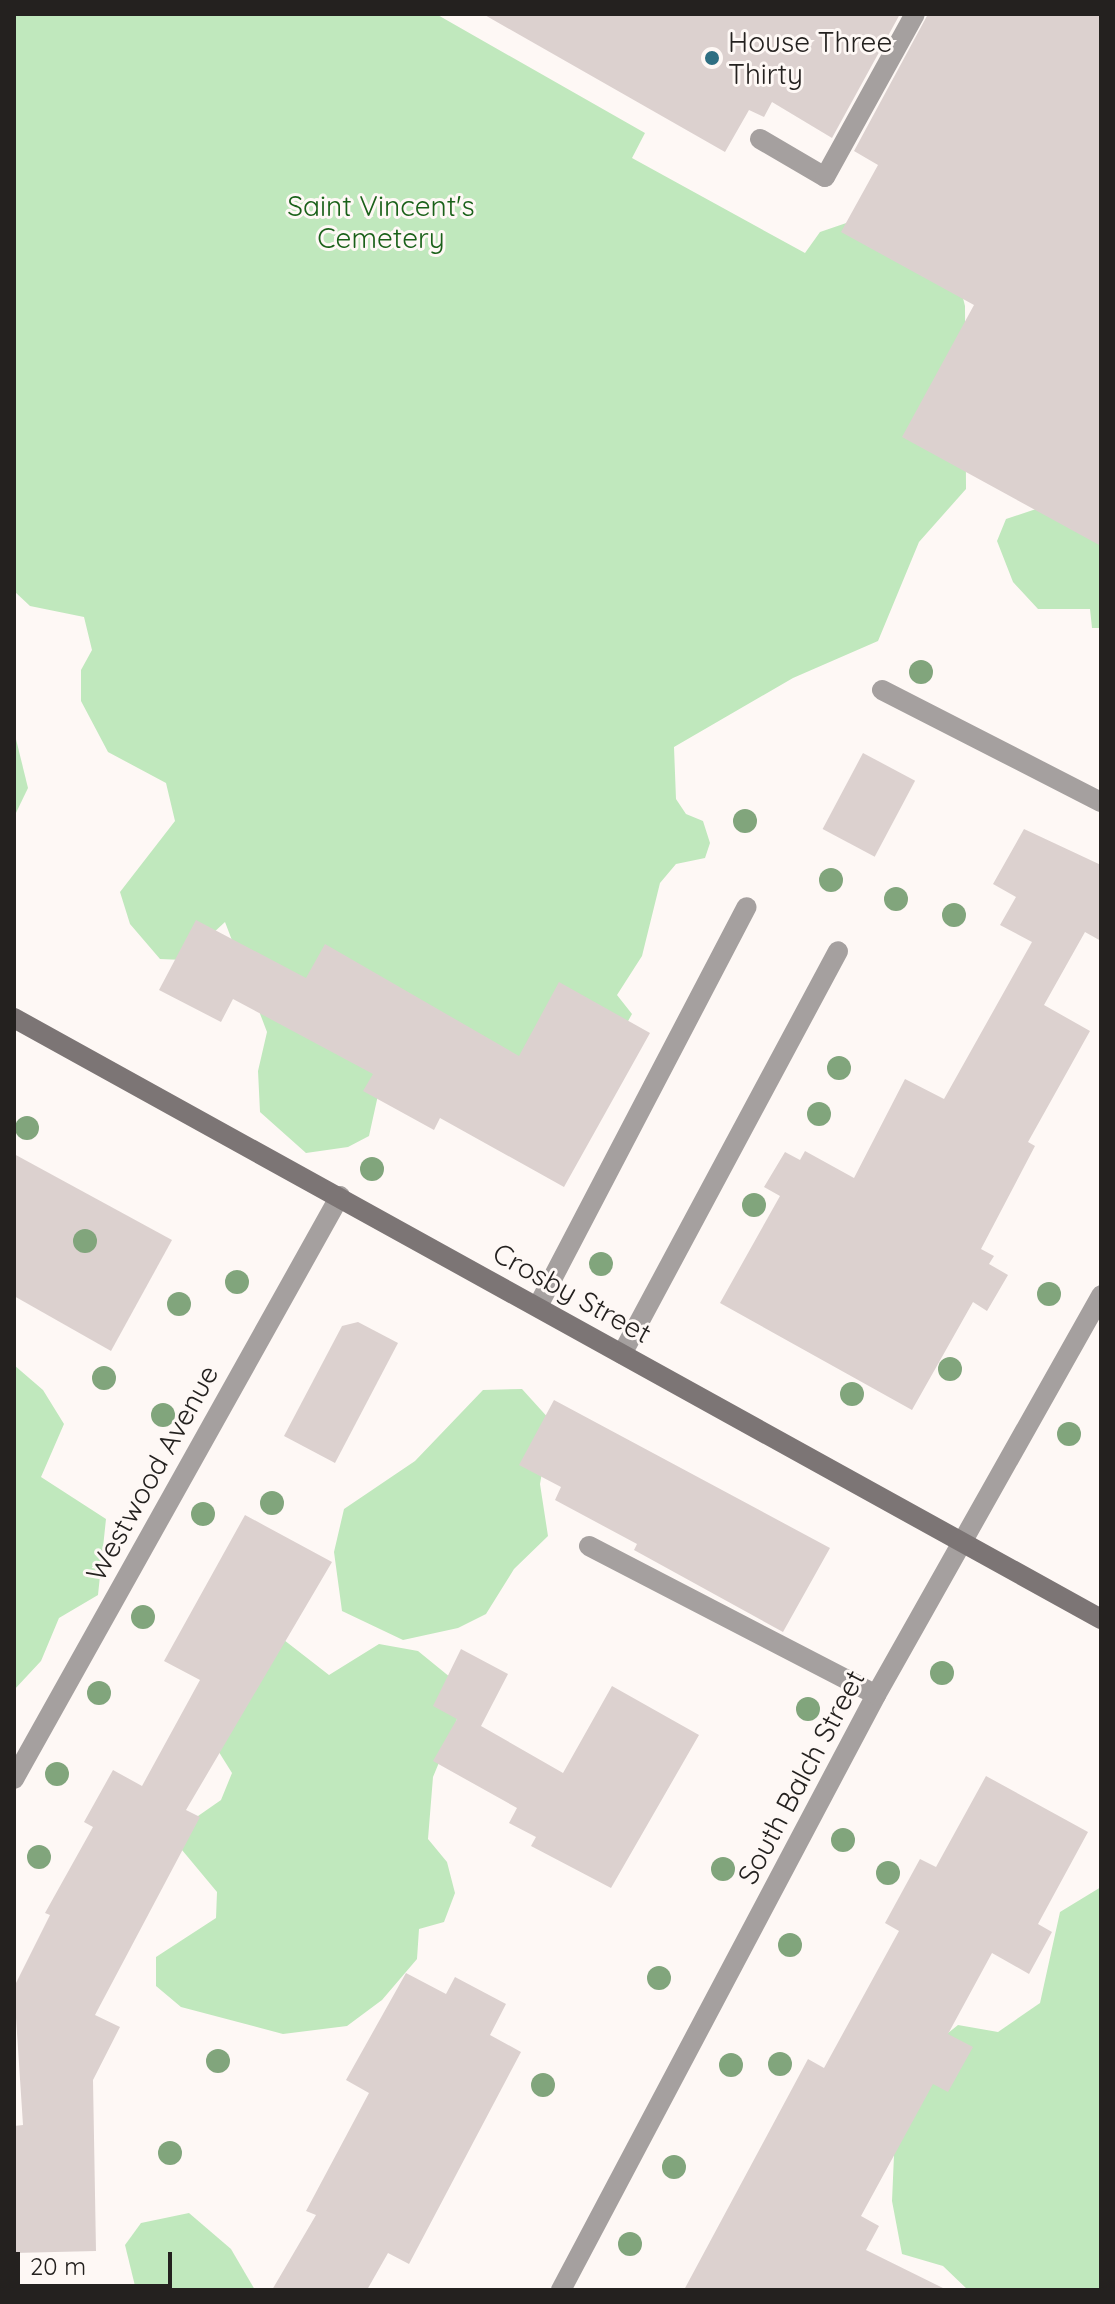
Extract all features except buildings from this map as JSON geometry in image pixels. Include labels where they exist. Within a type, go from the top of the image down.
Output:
[{"type":"street","points":[[760,139],[825,177],[915,14]]},
{"type":"street","points":[[882,690],[1101,802]]},
{"type":"street","points":[[538,1306],[747,907]]},
{"type":"street","points":[[622,1354],[838,951]]},
{"type":"street","name":"Crosby Street","points":[[14,1018],[1101,1619]]},
{"type":"street","name":"Westwood Avenue","points":[[14,1779],[340,1196]]},
{"type":"street","name":"South Balch Street","points":[[561,2290],[876,1695],[1101,1295]]},
{"type":"street","points":[[589,1546],[876,1695]]},
{"type":"green space","name":"Saint Vincent's Cemetery","points":[[14,14],[436,14],[645,133],[632,158],[805,253],[820,232],[858,219],[956,270],[965,306],[966,489],[919,542],[878,641],[793,678],[674,747],[676,799],[686,814],[703,821],[710,843],[705,858],[676,864],[660,883],[642,956],[617,995],[632,1014],[623,1030],[578,1054],[382,1077],[369,1136],[348,1147],[306,1153],[260,1112],[258,1071],[267,1032],[225,922],[184,960],[160,959],[130,924],[120,892],[175,821],[166,783],[108,752],[81,701],[81,670],[92,650],[84,617],[30,606],[14,591]]},
{"type":"green space","points":[[1054,503],[1101,538],[1101,628],[1092,628],[1090,609],[1038,609],[1013,582],[997,541],[1006,519]]},
{"type":"green space","points":[[14,731],[28,788],[14,817]]},
{"type":"green space","points":[[14,1365],[43,1390],[64,1424],[41,1477],[106,1519],[98,1595],[59,1618],[41,1661],[14,1690]]},
{"type":"green space","points":[[522,1389],[551,1421],[540,1484],[548,1536],[514,1569],[486,1614],[458,1628],[403,1640],[342,1611],[334,1552],[344,1509],[415,1461],[483,1390]]},
{"type":"green space","points":[[284,1640],[329,1675],[379,1644],[418,1651],[456,1682],[462,1707],[433,1777],[428,1839],[447,1862],[455,1893],[444,1922],[419,1929],[417,1959],[382,2000],[347,2026],[283,2034],[181,2007],[156,1986],[156,1957],[216,1918],[217,1892],[177,1844],[188,1823],[221,1800],[232,1773],[212,1741]]},
{"type":"green space","points":[[1101,1887],[1101,2290],[968,2290],[943,2266],[902,2254],[892,2201],[895,2132],[927,2050],[958,2025],[998,2032],[1040,2003],[1060,1912]]},
{"type":"green space","points":[[189,2213],[231,2249],[255,2290],[136,2290],[125,2245],[141,2223]]},
{"type":"place","name":"House Three Thirty","points":[[712,58]]}]
